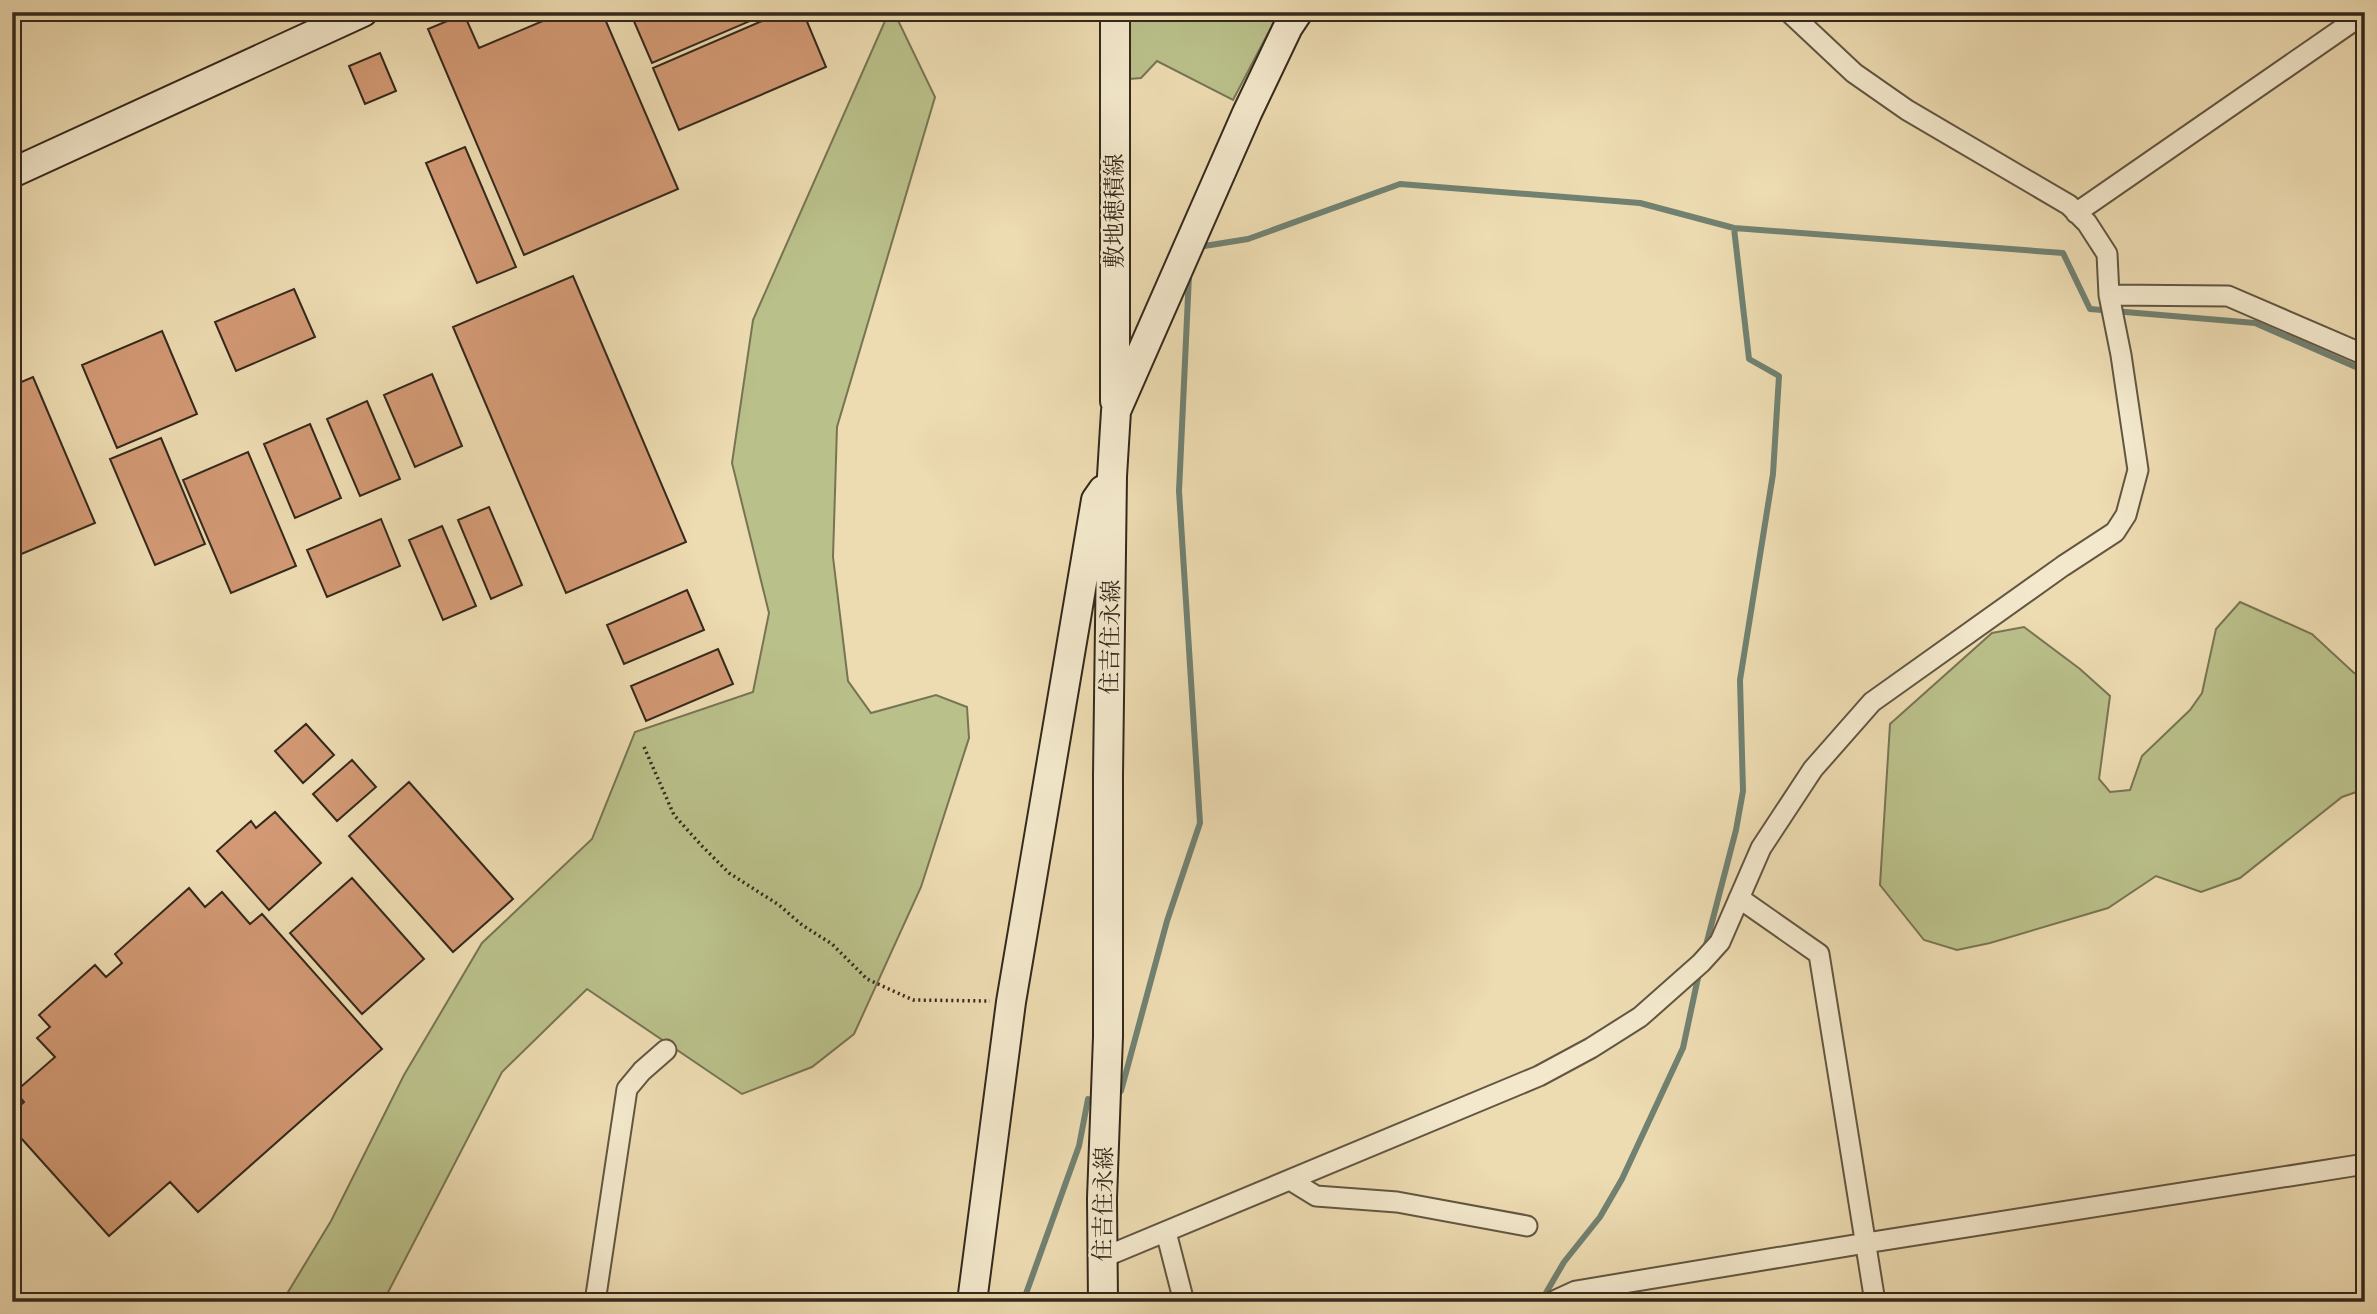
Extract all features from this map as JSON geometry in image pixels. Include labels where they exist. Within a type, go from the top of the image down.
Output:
[{"type":"main road","points":[[12,173],[363,12]]},
{"type":"main road","name":"敷地穂積線","points":[[1115,12],[1116,411]]},
{"type":"main road","name":"住吉住永線","points":[[1103,1302],[1102,1198],[1108,1037],[1112,476],[1116,411],[1247,113],[1288,27],[1298,12]]},
{"type":"main road","points":[[972,1302],[1010,1002],[1096,500],[1112,476]]},
{"type":"street","points":[[1102,1258],[1539,1076],[1640,1017],[1701,963],[1720,942],[1761,848],[1813,769],[1872,702],[2063,566],[2115,533],[2126,515],[2138,470],[2109,295],[2107,254],[2087,223],[2069,205],[1907,110],[1864,81],[1789,12]]},
{"type":"street","points":[[2076,213],[2365,13]]},
{"type":"street","points":[[2109,295],[2228,296],[2365,355]]},
{"type":"street","points":[[1739,898],[1819,954],[1875,1302]]},
{"type":"street","points":[[594,1302],[627,1089],[642,1070],[666,1050]]},
{"type":"street","points":[[1552,1302],[1576,1291],[1866,1242],[2365,1164]]},
{"type":"street","points":[[1290,1180],[1316,1196],[1397,1202],[1527,1226]]},
{"type":"street","points":[[1167,1231],[1184,1302]]},
{"type":"path","points":[[644,747],[674,815],[702,846],[729,873],[832,944],[867,979],[913,1000],[1010,1002]]},
{"type":"green space","points":[[889,12],[894,12],[935,97],[837,427],[833,557],[848,681],[871,713],[936,695],[967,707],[969,738],[921,887],[854,1034],[812,1067],[742,1094],[587,989],[502,1072],[383,1302],[282,1302],[331,1221],[404,1075],[482,943],[592,839],[635,732],[753,692],[769,613],[732,463],[753,320]]},
{"type":"green space","points":[[1128,12],[1282,12],[1275,20],[1233,100],[1157,61],[1141,78],[1129,79]]},
{"type":"green space","points":[[2240,602],[2312,634],[2354,673],[2365,678],[2365,789],[2342,797],[2240,878],[2201,892],[2156,876],[2108,908],[1990,943],[1957,950],[1924,940],[1880,885],[1890,724],[1992,633],[2024,627],[2080,669],[2110,696],[2099,779],[2110,792],[2130,790],[2142,756],[2190,710],[2202,693],[2216,629]]},
{"type":"building","points":[[564,12],[602,12],[678,189],[524,255],[428,29],[464,14],[479,48]]},
{"type":"building","points":[[630,12],[771,12],[652,63]]},
{"type":"building","points":[[783,12],[803,12],[826,67],[679,130],[653,68]]},
{"type":"building","points":[[380,53],[396,91],[365,104],[349,66]]},
{"type":"building","points":[[465,147],[516,267],[477,283],[426,163]]},
{"type":"building","points":[[573,276],[686,542],[566,593],[453,327]]},
{"type":"building","points":[[294,289],[315,337],[236,371],[215,322]]},
{"type":"building","points":[[162,331],[197,414],[117,448],[82,365]]},
{"type":"building","points":[[432,374],[462,446],[415,467],[384,395]]},
{"type":"building","points":[[33,377],[95,523],[12,558],[12,386]]},
{"type":"building","points":[[367,401],[400,479],[360,496],[327,419]]},
{"type":"building","points":[[310,424],[341,498],[295,518],[264,444]]},
{"type":"building","points":[[161,438],[205,544],[155,565],[110,459]]},
{"type":"building","points":[[248,452],[296,566],[231,593],[183,480]]},
{"type":"building","points":[[489,507],[522,585],[491,599],[458,520]]},
{"type":"building","points":[[381,519],[400,566],[327,597],[307,550]]},
{"type":"building","points":[[442,526],[476,606],[443,620],[409,540]]},
{"type":"building","points":[[687,590],[704,630],[624,664],[607,625]]},
{"type":"building","points":[[718,649],[733,684],[646,721],[631,686]]},
{"type":"building","points":[[306,724],[334,755],[303,783],[275,751]]},
{"type":"building","points":[[352,760],[376,787],[337,821],[313,794]]},
{"type":"building","points":[[409,782],[513,899],[453,952],[349,836]]},
{"type":"building","points":[[275,812],[321,863],[269,910],[217,851],[251,821],[256,828]]},
{"type":"building","points":[[352,878],[424,959],[362,1014],[290,933]]},
{"type":"building","points":[[189,888],[205,907],[222,892],[250,924],[262,914],[382,1049],[198,1212],[170,1182],[109,1236],[12,1128],[12,1113],[24,1102],[15,1092],[55,1057],[37,1038],[50,1027],[39,1015],[95,965],[106,977],[122,963],[115,954]]},
{"type":"waterway","points":[[1198,247],[1248,239],[1400,184],[1640,203],[1734,228],[2063,253],[2090,309],[2255,323],[2365,371]]},
{"type":"waterway","points":[[1705,949],[1736,830],[1743,791],[1740,680],[1773,474],[1779,376],[1749,359],[1734,228]]},
{"type":"waterway","points":[[1121,1091],[1167,921],[1200,823],[1179,491],[1189,275]]},
{"type":"waterway","points":[[1538,1302],[1564,1262],[1600,1217],[1622,1179],[1683,1048],[1699,973]]},
{"type":"waterway","points":[[1023,1302],[1079,1146],[1088,1099]]}]
